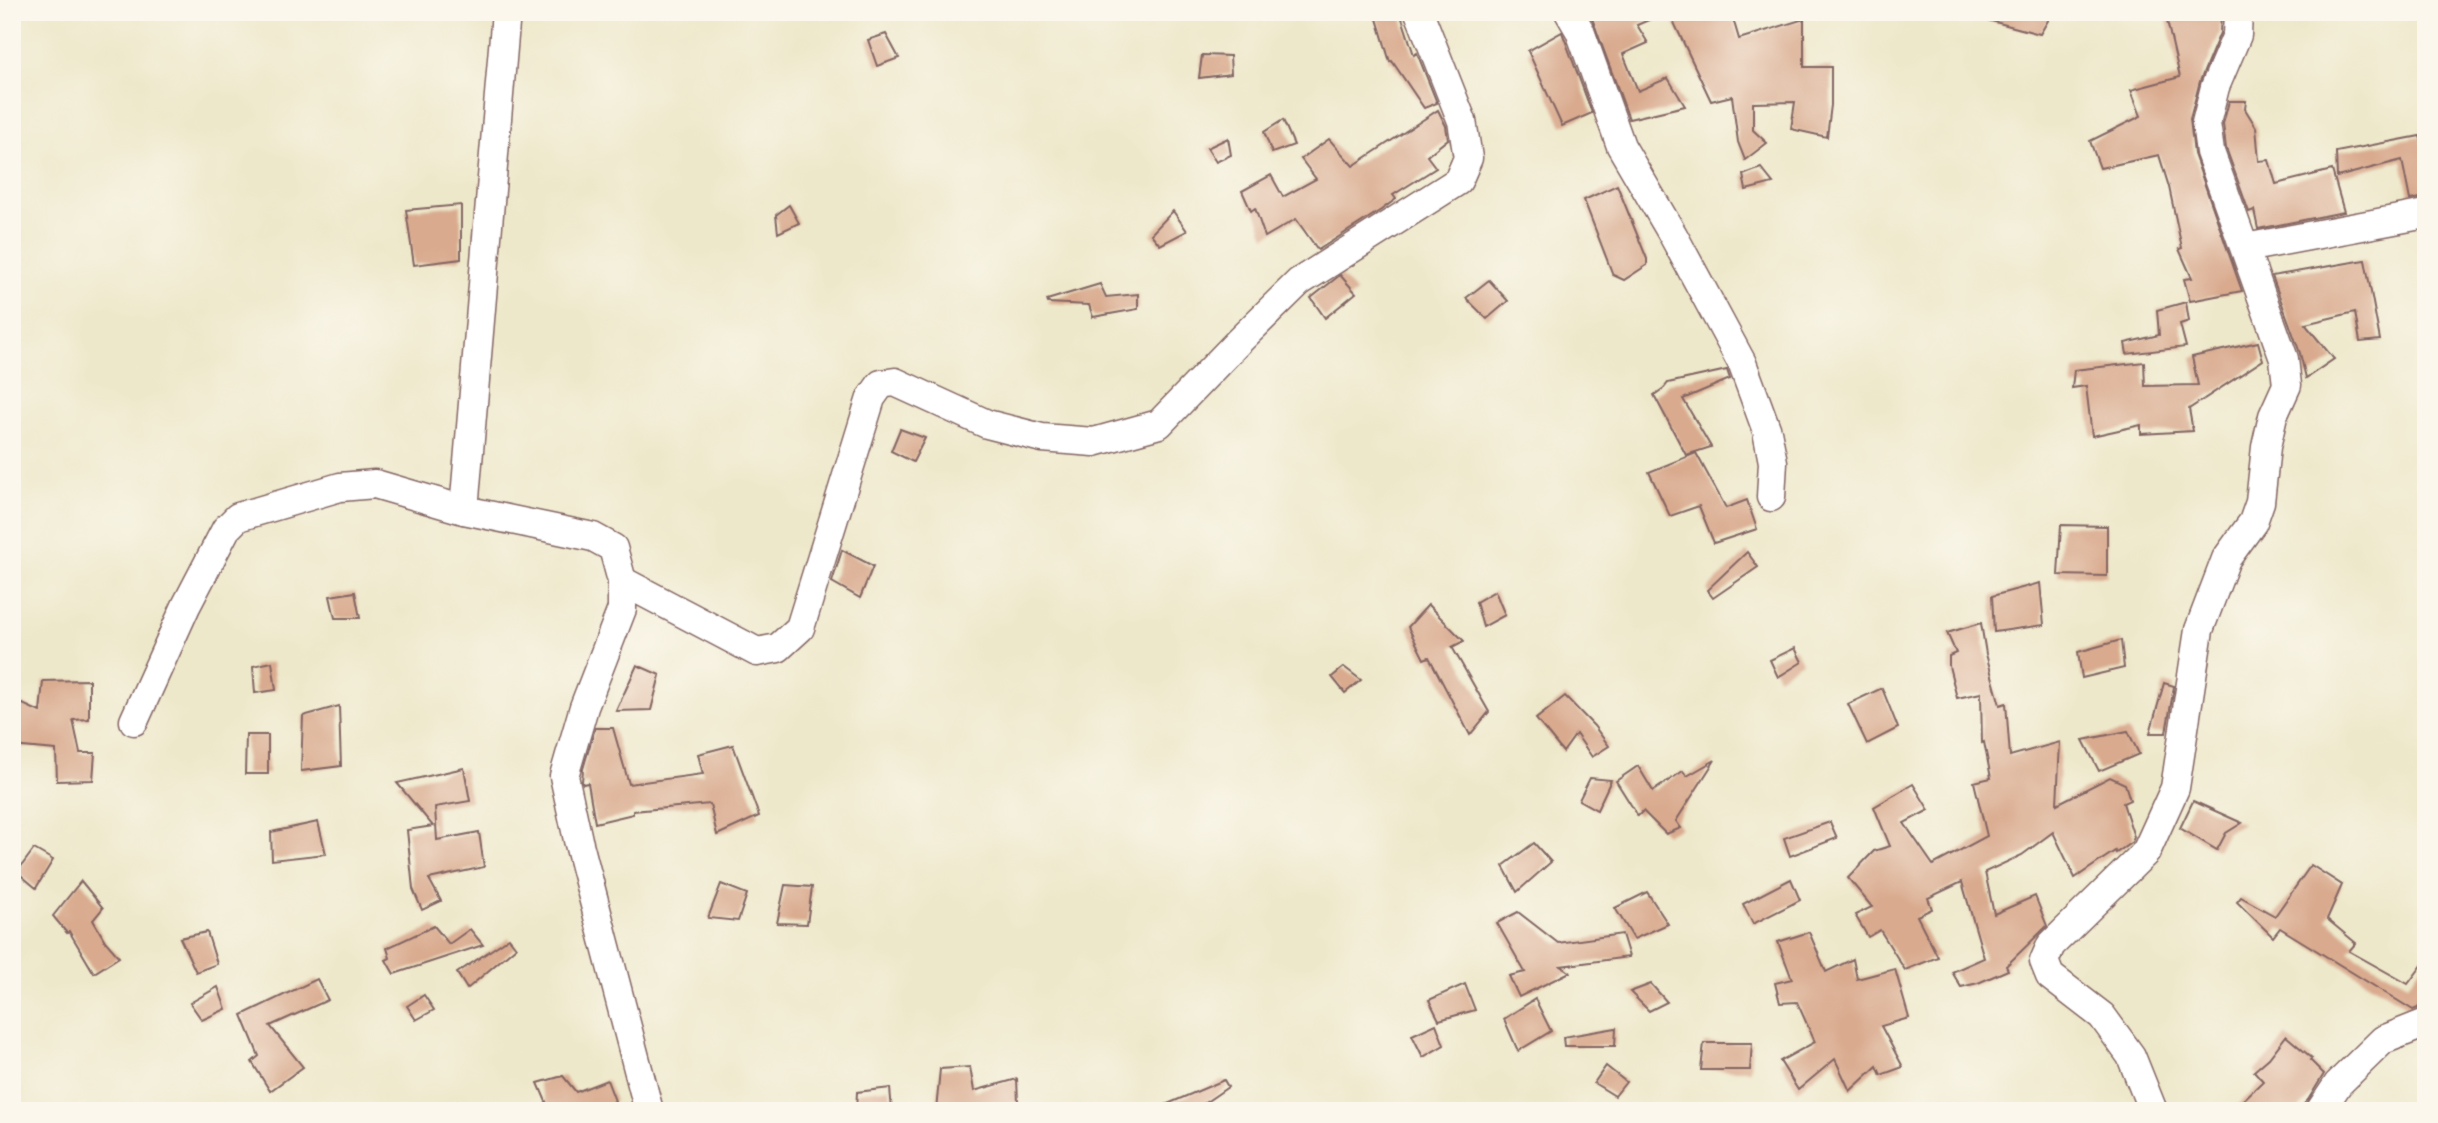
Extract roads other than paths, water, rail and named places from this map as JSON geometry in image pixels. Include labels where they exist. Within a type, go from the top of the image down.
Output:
[{"type":"street","points":[[464,510],[506,12]]},
{"type":"street","points":[[622,582],[757,652],[778,648],[800,628],[870,398],[881,384],[895,382],[987,424],[1042,438],[1094,442],[1159,424],[1299,282],[1458,181],[1468,158],[1462,121],[1419,12]]},
{"type":"street","points":[[1569,12],[1580,31],[1621,146],[1674,235],[1742,363],[1767,431],[1773,462],[1771,497]]},
{"type":"street","points":[[2153,1111],[2132,1056],[2102,1016],[2050,976],[2044,961],[2051,945],[2146,852],[2175,788],[2199,631],[2226,559],[2253,522],[2260,502],[2266,447],[2273,416],[2287,385],[2284,359],[2210,152],[2206,123],[2215,87],[2237,35],[2238,12]]},
{"type":"street","points":[[2245,248],[2426,214]]},
{"type":"street","points":[[134,721],[186,606],[226,529],[238,517],[340,487],[375,484],[464,510],[593,537],[613,548],[622,582],[622,609],[584,707],[564,776],[578,840],[649,1111]]},
{"type":"street","points":[[2320,1111],[2338,1084],[2383,1040],[2426,1023]]}]
